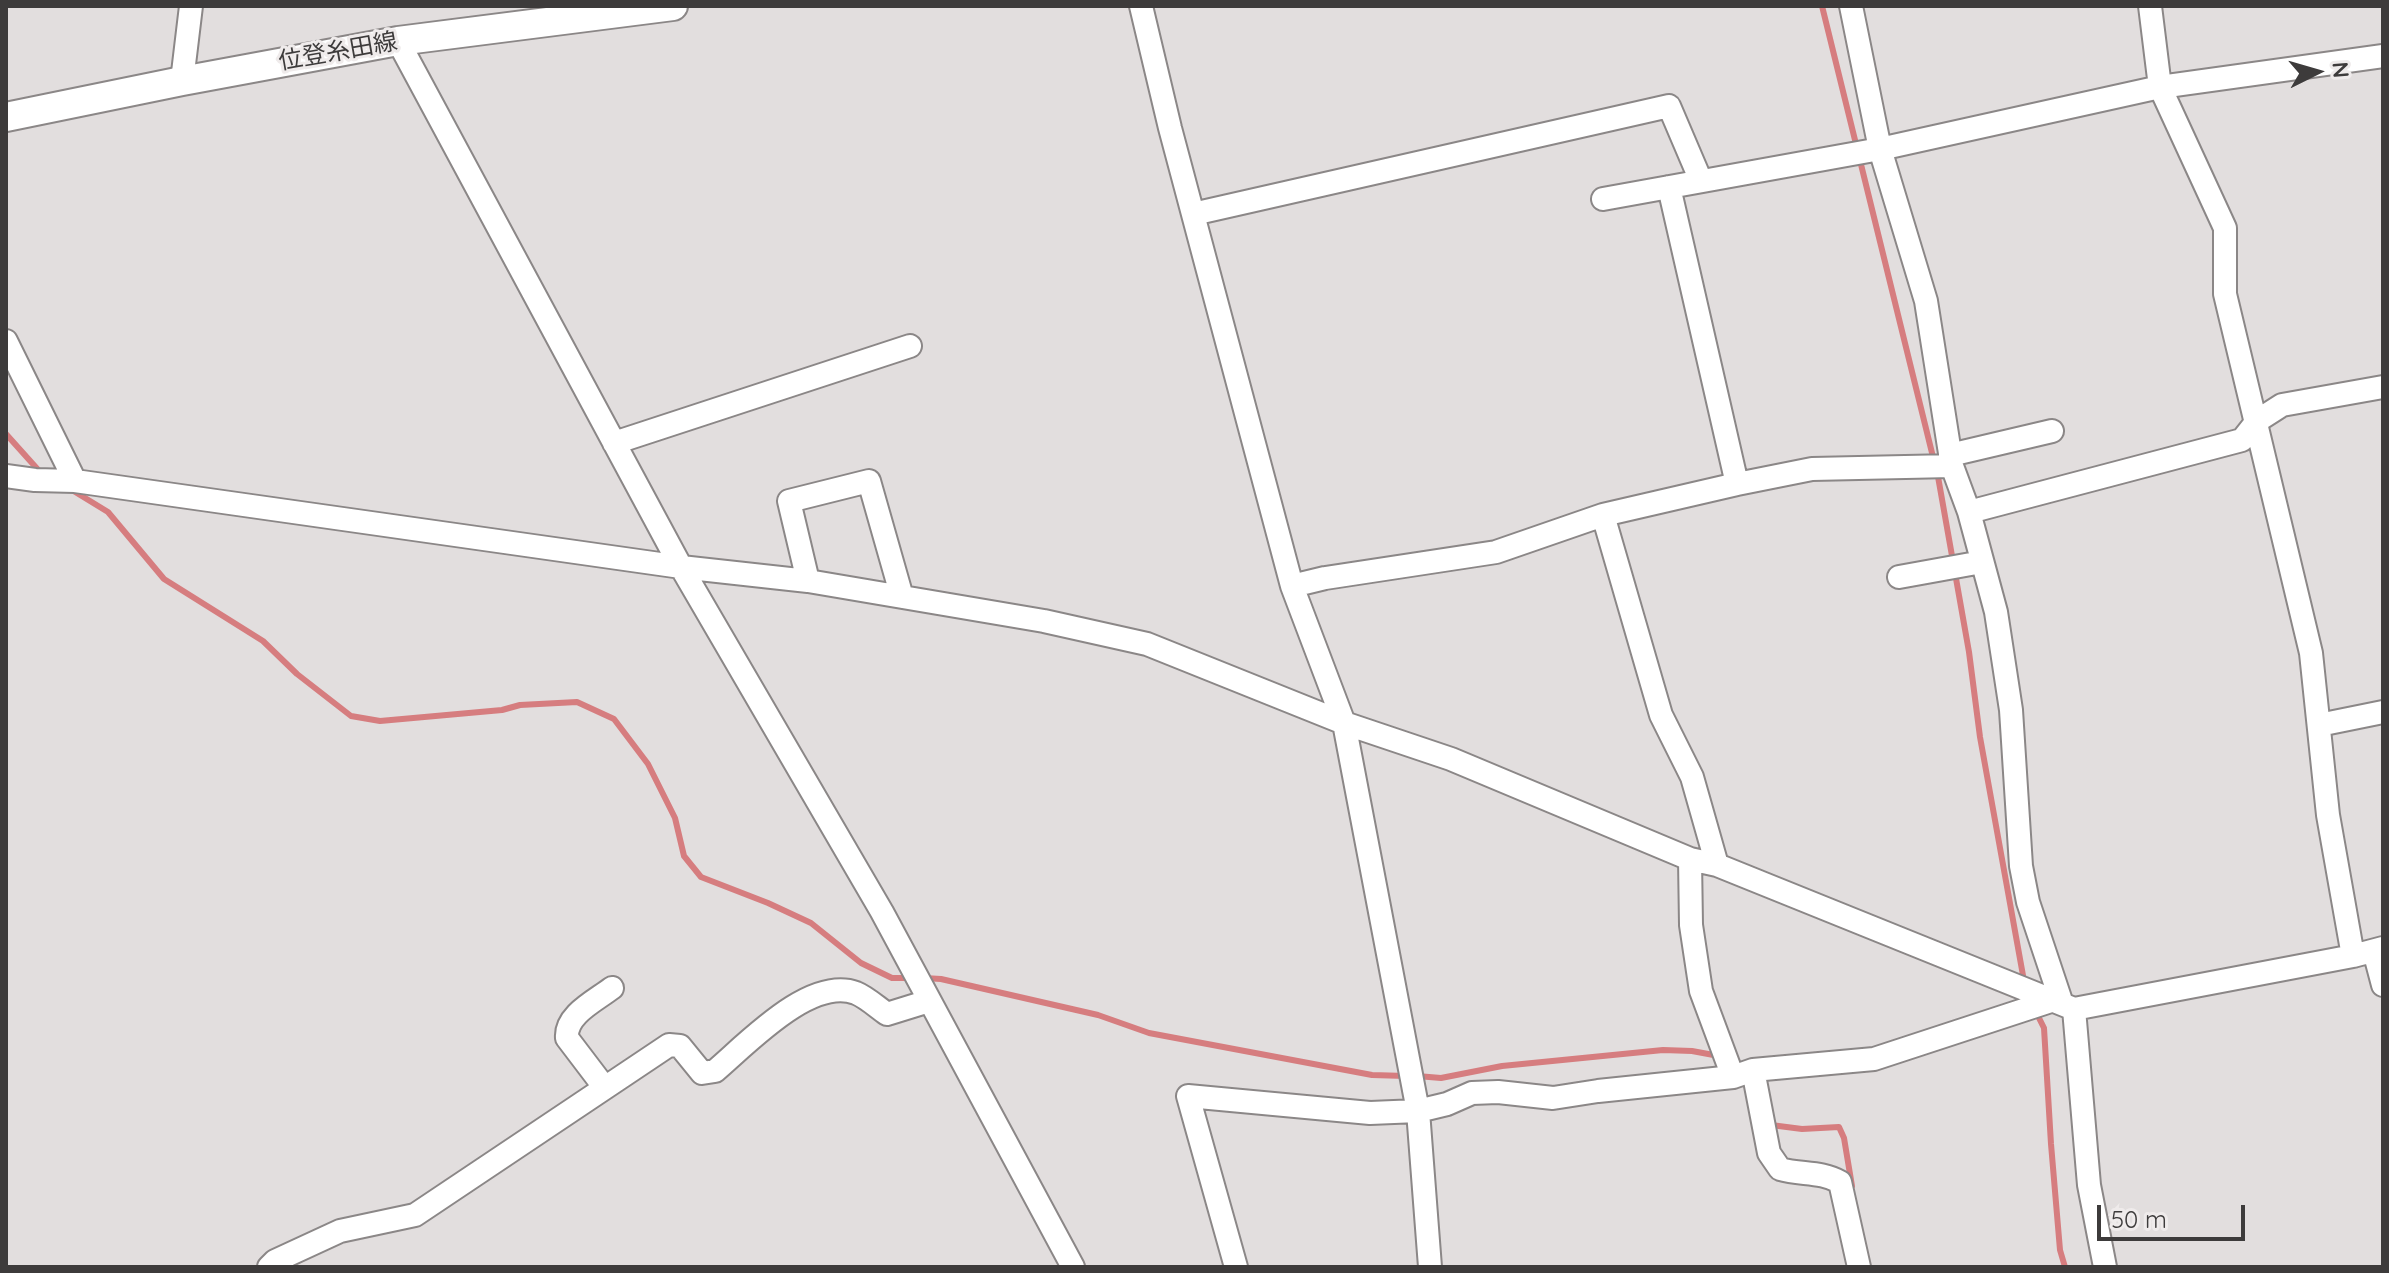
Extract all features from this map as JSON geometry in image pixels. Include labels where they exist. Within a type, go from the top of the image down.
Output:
[{"type":"main road","name":"位登糸田線","points":[[6,117],[398,41],[673,6]]},
{"type":"street","points":[[182,81],[191,6]]},
{"type":"street","points":[[1141,6],[1292,586],[1344,723],[1418,1111],[1430,1267]]},
{"type":"street","points":[[1851,6],[1880,149],[1926,301],[1951,460],[1969,512],[1996,612],[2011,710],[2021,866],[2028,902],[2064,1004],[2089,1185],[2105,1267]]},
{"type":"street","points":[[2150,6],[2160,87],[2225,228],[2225,294],[2311,653],[2328,815],[2383,985]]},
{"type":"street","points":[[398,41],[681,567],[882,912],[1073,1267]]},
{"type":"street","points":[[1603,199],[1880,149],[2160,87],[2383,56]]},
{"type":"street","points":[[1193,214],[1669,106],[1701,181]]},
{"type":"street","points":[[1669,187],[1737,484]]},
{"type":"street","points":[[6,341],[75,481]]},
{"type":"street","points":[[614,443],[910,346]]},
{"type":"street","points":[[1969,512],[2242,440],[2257,421],[2282,405],[2383,387]]},
{"type":"street","points":[[1292,586],[1325,578],[1496,552],[1603,515],[1737,484],[1812,469],[1951,460],[2052,431]]},
{"type":"street","points":[[6,476],[75,481],[681,567],[808,581],[1044,621],[1147,644],[1344,723],[1451,759],[1690,859],[1717,865],[2064,1004]]},
{"type":"street","points":[[808,581],[789,501],[869,481],[902,597]]},
{"type":"street","points":[[1603,515],[1661,715],[1692,777],[1717,865]]},
{"type":"street","points":[[1899,577],[1982,562]]},
{"type":"street","points":[[2319,725],[2383,712]]},
{"type":"street","points":[[1690,859],[1691,925],[1701,991],[1743,1074],[1769,1153],[1780,1169],[1799,1174],[1826,1173],[1840,1182],[1859,1267]]},
{"type":"street","points":[[1236,1267],[1188,1096],[1370,1113],[1418,1111],[1447,1104],[1472,1093],[1498,1092],[1553,1098],[1874,1059],[2064,1004],[2370,952]]},
{"type":"street","points":[[605,1088],[567,1038],[566,1028],[572,1019],[612,988]]},
{"type":"street","points":[[269,1267],[275,1261],[340,1231],[415,1215],[669,1045],[680,1046],[702,1073],[715,1071],[796,1003],[829,992],[855,993],[887,1014],[929,1001]]},
{"type":"waterway","points":[[1822,6],[1934,461]]},
{"type":"waterway","points":[[6,434],[41,473]]},
{"type":"waterway","points":[[1937,471],[2024,981]]},
{"type":"waterway","points":[[72,490],[108,512],[164,579],[263,641],[297,674],[351,716],[380,721],[502,710],[520,705],[577,702],[614,719],[648,764],[675,818],[684,856],[701,877],[811,923],[861,963],[892,978],[913,978]]},
{"type":"waterway","points":[[924,978],[941,979],[1098,1015],[1149,1033],[1372,1075],[1406,1076]]},
{"type":"waterway","points":[[2035,1010],[2044,1028],[2060,1250],[2065,1267]]},
{"type":"waterway","points":[[1417,1076],[1441,1078],[1502,1066],[1663,1050],[1719,1056]]},
{"type":"waterway","points":[[1771,1125],[1802,1129],[1839,1127],[1844,1138],[1852,1186]]}]
